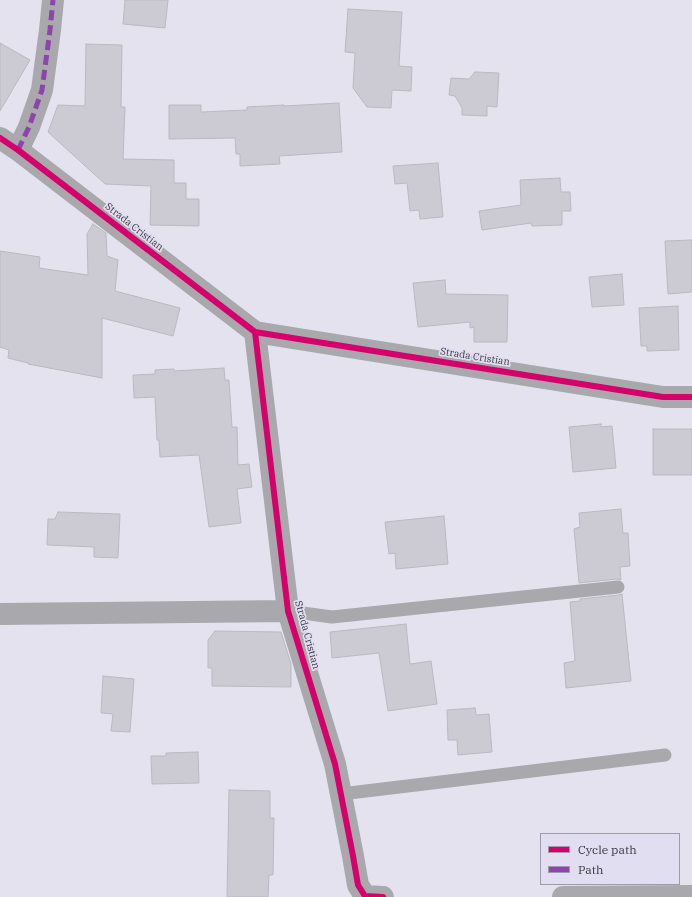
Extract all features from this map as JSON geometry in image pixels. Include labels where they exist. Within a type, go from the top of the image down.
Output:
[{"type":"street","points":[[18,150],[29,127],[42,90],[53,0]]},
{"type":"street","name":"Strada Cristian","points":[[0,138],[18,150],[255,332],[663,397],[692,396]]},
{"type":"street","name":"Strada Cristian","points":[[255,332],[288,611],[335,764],[358,885],[365,896],[383,897]]},
{"type":"street","name":"Strada Cristian","points":[[0,614],[288,611]]},
{"type":"street","points":[[563,897],[692,896]]},
{"type":"lane","points":[[288,611],[332,616],[618,587]]},
{"type":"lane","points":[[341,794],[665,755]]},
{"type":"building","points":[[125,0],[168,0],[165,28],[123,24]]},
{"type":"building","points":[[348,9],[402,12],[399,66],[412,67],[411,91],[392,90],[391,108],[367,107],[353,88],[355,53],[345,52]]},
{"type":"building","points":[[0,43],[30,60],[0,111]]},
{"type":"building","points":[[86,44],[122,45],[121,107],[125,107],[123,159],[174,160],[174,183],[186,183],[186,199],[199,199],[199,226],[150,225],[151,186],[105,184],[48,132],[58,105],[85,106]]},
{"type":"building","points":[[475,72],[499,73],[497,107],[487,106],[487,116],[462,115],[462,108],[455,96],[449,95],[451,78],[469,79]]},
{"type":"building","points":[[339,103],[342,152],[279,156],[280,164],[240,166],[240,154],[236,154],[235,138],[169,139],[169,105],[201,105],[201,112],[247,110],[247,107]]},
{"type":"building","points":[[438,163],[443,217],[420,219],[419,210],[410,211],[407,183],[395,184],[393,166]]},
{"type":"building","points":[[560,178],[561,192],[570,192],[571,211],[562,211],[562,225],[532,226],[531,223],[482,230],[479,211],[521,205],[520,180]]},
{"type":"building","points":[[93,224],[106,233],[107,256],[118,260],[115,291],[180,308],[173,336],[102,318],[102,378],[28,364],[8,358],[9,350],[0,347],[0,251],[40,257],[39,268],[88,275],[87,234]]},
{"type":"building","points":[[692,240],[692,292],[668,294],[665,241]]},
{"type":"building","points":[[622,274],[624,305],[592,307],[589,277]]},
{"type":"building","points":[[445,280],[446,294],[508,295],[507,342],[474,342],[474,327],[470,328],[470,322],[418,327],[413,283]]},
{"type":"building","points":[[678,306],[679,350],[647,351],[647,346],[641,346],[639,308]]},
{"type":"building","points":[[224,368],[225,380],[229,380],[232,427],[237,427],[238,465],[249,464],[252,487],[237,489],[241,523],[209,527],[199,455],[160,457],[159,440],[157,440],[155,397],[134,398],[133,375],[155,374],[155,370],[174,369],[174,371]]},
{"type":"building","points":[[601,424],[601,427],[612,426],[616,468],[573,472],[569,427]]},
{"type":"building","points":[[653,429],[692,429],[692,475],[653,475]]},
{"type":"building","points":[[621,509],[623,533],[628,533],[630,566],[620,567],[621,580],[617,579],[579,583],[574,529],[580,527],[579,513]]},
{"type":"building","points":[[58,512],[120,514],[118,558],[94,557],[94,547],[47,545],[48,519],[55,519]]},
{"type":"building","points":[[444,516],[448,564],[396,569],[395,553],[389,554],[385,522]]},
{"type":"building","points":[[622,594],[631,681],[566,688],[564,663],[575,661],[570,602],[580,601],[580,599]]},
{"type":"building","points":[[406,624],[410,664],[431,661],[437,704],[388,711],[379,653],[332,658],[330,632]]},
{"type":"building","points":[[215,631],[281,632],[291,664],[291,687],[212,686],[212,668],[208,668],[208,640]]},
{"type":"building","points":[[103,676],[134,679],[130,732],[111,731],[113,714],[101,713]]},
{"type":"building","points":[[475,708],[476,715],[489,714],[492,752],[458,755],[457,740],[448,740],[447,710]]},
{"type":"building","points":[[198,752],[199,783],[152,784],[151,756],[166,756],[166,753]]},
{"type":"building","points":[[229,790],[270,791],[270,818],[274,818],[273,875],[269,875],[268,897],[227,897]]},
{"type":"marked path","points":[[18,150],[29,127],[42,90],[53,0]]},
{"type":"cycle path","points":[[0,138],[18,150],[255,332],[663,397],[692,397]]},
{"type":"cycle path","points":[[255,332],[288,611],[335,764],[358,885],[365,896],[383,897]]}]
